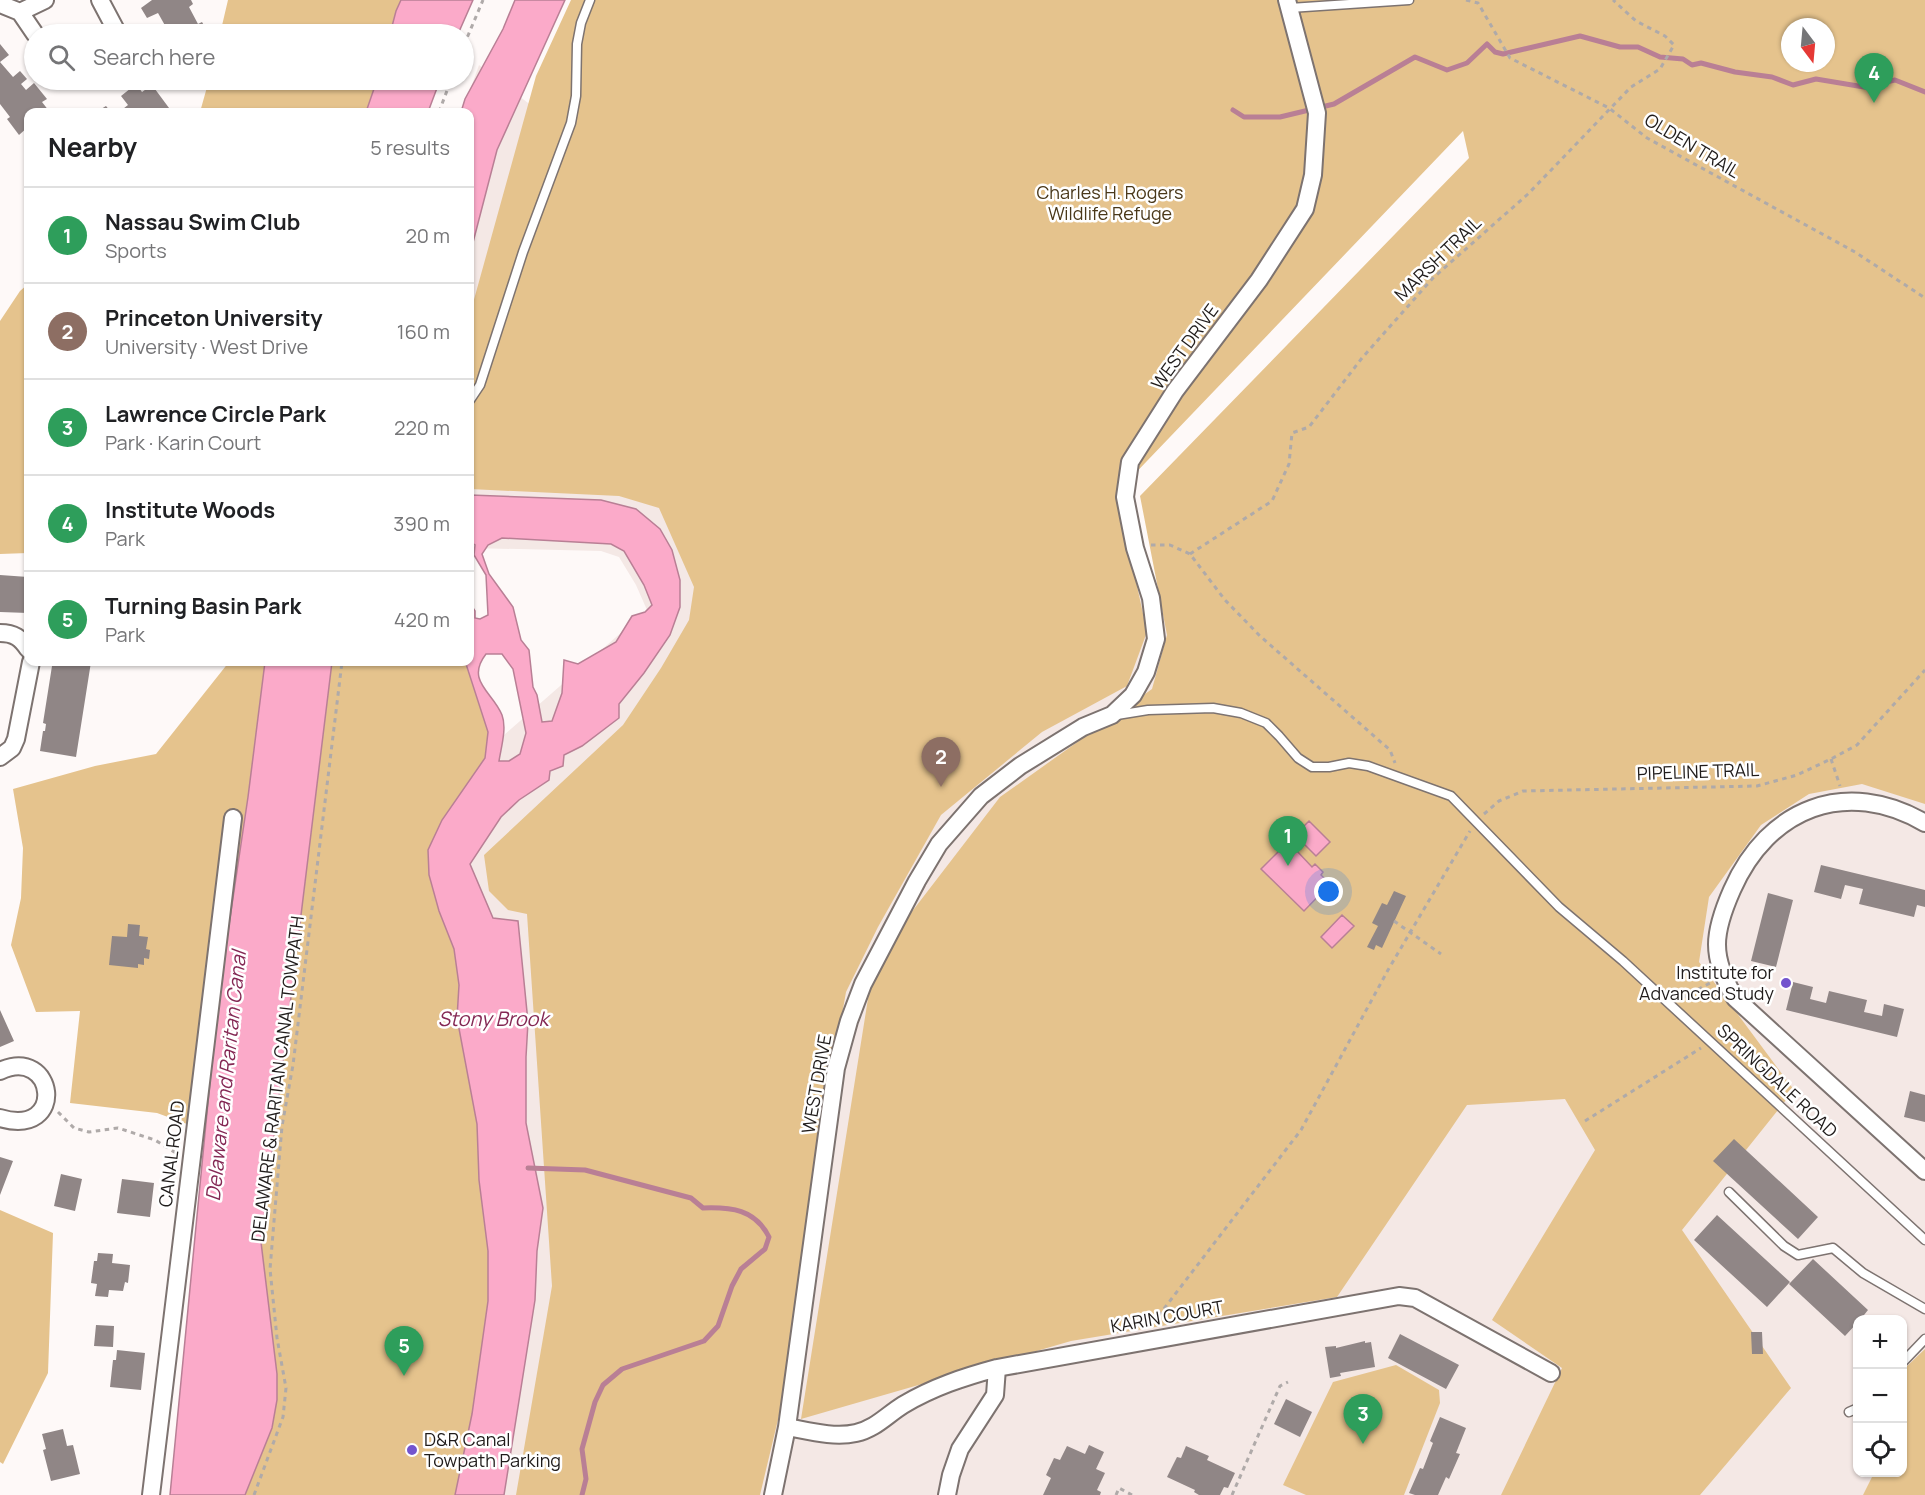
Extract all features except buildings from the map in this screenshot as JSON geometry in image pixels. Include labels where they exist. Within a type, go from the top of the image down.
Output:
[{"type":"street","points":[[20,12],[45,0]]},
{"type":"street","points":[[100,0],[113,24]]},
{"type":"street","points":[[0,4],[20,12],[28,24]]},
{"type":"street","name":"WEST DRIVE","points":[[772,1495],[787,1428],[836,1068],[862,984],[939,844],[981,796],[1020,766],[1083,727],[1112,715],[1133,695],[1146,672],[1156,639],[1151,598],[1135,548],[1125,497],[1130,462],[1175,391],[1259,280],[1305,210],[1313,176],[1316,108],[1288,4]]},
{"type":"street","points":[[0,633],[14,634],[24,643]]},
{"type":"street","points":[[0,757],[12,748],[16,740],[30,666]]},
{"type":"street","points":[[1925,823],[1910,814],[1873,803],[1843,801],[1813,808],[1784,821],[1759,844],[1738,878],[1721,915],[1716,949],[1722,976],[1735,998],[1925,1171]]},
{"type":"street","name":"CANAL ROAD","points":[[151,1495],[232,818]]},
{"type":"street","points":[[0,1071],[13,1066],[24,1066],[34,1071],[42,1079],[46,1089],[43,1109],[35,1118],[16,1123],[0,1118]]},
{"type":"street","name":"KARIN COURT","points":[[787,1428],[837,1435],[856,1433],[872,1428],[902,1406],[928,1391],[960,1378],[997,1368],[1399,1296],[1415,1298],[1551,1373]]},
{"type":"street","points":[[947,1495],[960,1449],[995,1395],[997,1368]]},
{"type":"lane","points":[[474,394],[480,385],[523,252],[571,123],[576,96],[577,45],[581,22],[590,0]]},
{"type":"lane","points":[[1288,4],[1409,0]]},
{"type":"lane","name":"WEST DRIVE","points":[[1112,715],[1148,710],[1213,708],[1241,713],[1266,723],[1298,758],[1312,767],[1329,767],[1349,763],[1368,766],[1451,796],[1527,875]]},
{"type":"lane","name":"SPRINGDALE ROAD","points":[[1527,875],[1925,1240]]},
{"type":"lane","points":[[1729,1192],[1785,1246],[1798,1255],[1833,1248],[1863,1273],[1925,1309]]},
{"type":"lane","points":[[1907,1358],[1925,1339]]},
{"type":"lane","points":[[1849,1412],[1853,1410]]},
{"type":"path","points":[[472,24],[483,0]]},
{"type":"path","name":"OLDEN TRAIL","points":[[1466,0],[1478,3],[1510,58],[1609,108],[1647,138],[1855,252],[1925,298]]},
{"type":"path","name":"MARSH TRAIL","points":[[1190,554],[1272,501],[1289,464],[1292,433],[1309,427],[1362,358],[1433,278],[1528,194],[1630,87],[1660,69],[1674,45],[1665,36],[1636,21],[1613,0]]},
{"type":"path","points":[[440,108],[447,90]]},
{"type":"path","points":[[1135,548],[1154,544],[1170,546],[1190,554],[1225,600],[1260,636],[1390,750],[1402,778]]},
{"type":"path","name":"DELAWARE & RARITAN CANAL TOWPATH","points":[[254,1495],[283,1417],[286,1388],[277,1338],[270,1269],[274,1203],[342,666]]},
{"type":"path","name":"PIPELINE TRAIL","points":[[1138,1342],[1301,1130],[1410,932],[1476,821],[1499,801],[1523,791],[1757,786],[1797,775],[1857,745],[1925,670]]},
{"type":"path","points":[[1832,759],[1843,801]]},
{"type":"path","points":[[1394,921],[1441,954]]},
{"type":"path","points":[[1670,1005],[1722,976]]},
{"type":"path","points":[[1585,1121],[1710,1042]]},
{"type":"path","points":[[46,1099],[74,1128],[89,1132],[118,1128],[140,1134],[176,1153],[190,1167]]},
{"type":"path","points":[[1232,1495],[1281,1386],[1288,1382]]},
{"type":"path","points":[[1116,1495],[1119,1488],[1132,1495]]},
{"type":"shaded area","points":[[479,65],[1312,709],[1782,795],[1925,700],[1925,1495],[446,1495],[426,897],[472,763],[647,610],[636,585],[619,557],[601,551],[474,548],[474,108],[463,108],[470,90],[474,90],[474,79]]},
{"type":"green space","points":[[228,0],[401,0],[393,24],[222,24]]},
{"type":"green space","name":"Charles H. Rogers Wildlife Refuge","points":[[571,0],[1925,0],[1925,804],[1862,784],[1809,794],[1761,825],[1709,897],[1699,962],[1794,1090],[1682,1230],[1791,1388],[1700,1495],[1501,1495],[1562,1368],[1492,1320],[1595,1150],[1565,1099],[1467,1105],[1337,1297],[1071,1341],[801,1419],[874,961],[1000,797],[1152,689],[1167,635],[1140,496],[1469,158],[1463,131],[1124,485],[1127,540],[1147,632],[1127,686],[1042,732],[941,815],[878,927],[846,992],[815,1168],[781,1407],[760,1495],[516,1495],[552,1286],[527,914],[508,910],[489,891],[484,855],[623,725],[661,668],[689,620],[694,587],[659,508],[619,496],[474,489],[474,300],[536,76]]},
{"type":"green space","points":[[206,90],[374,90],[367,108],[201,108]]},
{"type":"green space","points":[[24,288],[24,553],[0,554],[0,321]]},
{"type":"green space","points":[[226,666],[264,666],[218,999],[206,1131],[157,1113],[70,1103],[80,1011],[36,1012],[11,945],[21,898],[23,848],[13,789],[95,766],[156,754]]},
{"type":"green space","points":[[332,666],[467,666],[488,732],[485,758],[466,787],[429,875],[439,911],[454,949],[459,985],[457,1018],[477,1124],[479,1180],[488,1251],[488,1301],[472,1414],[455,1495],[245,1495],[272,1428],[277,1374],[261,1242]]},
{"type":"green space","points":[[0,1210],[53,1233],[48,1373],[3,1464],[0,1462]]},
{"type":"green space","points":[[1925,1349],[1925,1495],[1863,1495],[1872,1477],[1907,1477],[1907,1366]]},
{"type":"green space","points":[[1396,1365],[1439,1390],[1440,1403],[1404,1495],[1306,1495],[1283,1485],[1333,1382]]},
{"type":"water","points":[[401,0],[473,0],[462,24],[393,24]]},
{"type":"water","points":[[515,0],[565,0],[497,150],[474,239],[474,108],[462,108],[470,90],[474,90],[474,82],[503,29]]},
{"type":"water","points":[[374,90],[436,90],[430,108],[367,108]]},
{"type":"water","name":"Stony Brook","points":[[474,495],[601,500],[636,509],[660,529],[672,550],[680,580],[680,607],[670,635],[619,704],[619,718],[582,746],[564,755],[563,766],[550,771],[549,780],[519,800],[501,817],[470,864],[493,918],[518,921],[528,1022],[526,1123],[543,1208],[537,1251],[535,1300],[504,1495],[455,1495],[472,1414],[488,1301],[488,1251],[479,1180],[477,1124],[457,1018],[459,985],[454,949],[439,911],[429,875],[428,850],[442,820],[485,758],[488,732],[467,666],[474,666],[474,609],[475,618],[480,619],[488,615],[486,575],[474,555]],"holes":[[[502,538],[611,544],[624,551],[644,585],[652,605],[645,612],[632,616],[616,642],[578,664],[564,660],[562,693],[552,721],[542,722],[537,695],[533,687],[529,650],[521,640],[513,607],[489,574],[482,554],[488,545]],[[486,654],[502,654],[513,669],[526,733],[520,754],[509,761],[499,761],[504,726],[502,715],[479,679],[478,672],[480,663]]]},
{"type":"water","name":"Delaware and Raritan Canal","points":[[264,666],[332,666],[261,1242],[277,1374],[277,1400],[272,1428],[245,1495],[170,1495],[218,999]]},
{"type":"water","points":[[1309,821],[1330,842],[1316,856],[1303,843],[1296,850],[1312,867],[1315,864],[1323,872],[1321,875],[1330,884],[1304,911],[1261,869]]},
{"type":"water","points":[[1342,915],[1354,926],[1332,948],[1321,937]]},
{"type":"waterway","points":[[1233,110],[1244,117],[1280,117],[1334,104],[1415,57],[1447,70],[1467,63],[1487,44],[1495,52],[1503,54],[1580,36],[1620,47],[1638,47],[1660,57],[1683,59],[1692,65],[1701,63],[1735,72],[1772,77],[1793,85],[1816,79],[1864,87],[1895,80],[1925,92]]},
{"type":"waterway","points":[[528,1168],[585,1170],[691,1198],[703,1208],[732,1209],[749,1215],[757,1221],[769,1237],[765,1249],[741,1269],[732,1286],[718,1326],[704,1341],[622,1369],[603,1385],[595,1402],[582,1449],[586,1479],[582,1495]]},
{"type":"place","name":"Institute Woods","points":[[1874,103]]},
{"type":"place","name":"Princeton University","points":[[941,787]]},
{"type":"place","name":"Nassau Swim Club","points":[[1288,866]]},
{"type":"place","name":"Institute for Advanced Study","points":[[1786,983]]},
{"type":"place","name":"Turning Basin Park","points":[[404,1376]]},
{"type":"place","name":"Lawrence Circle Park","points":[[1363,1444]]},
{"type":"place","name":"D&R Canal Towpath Parking","points":[[412,1450]]}]
